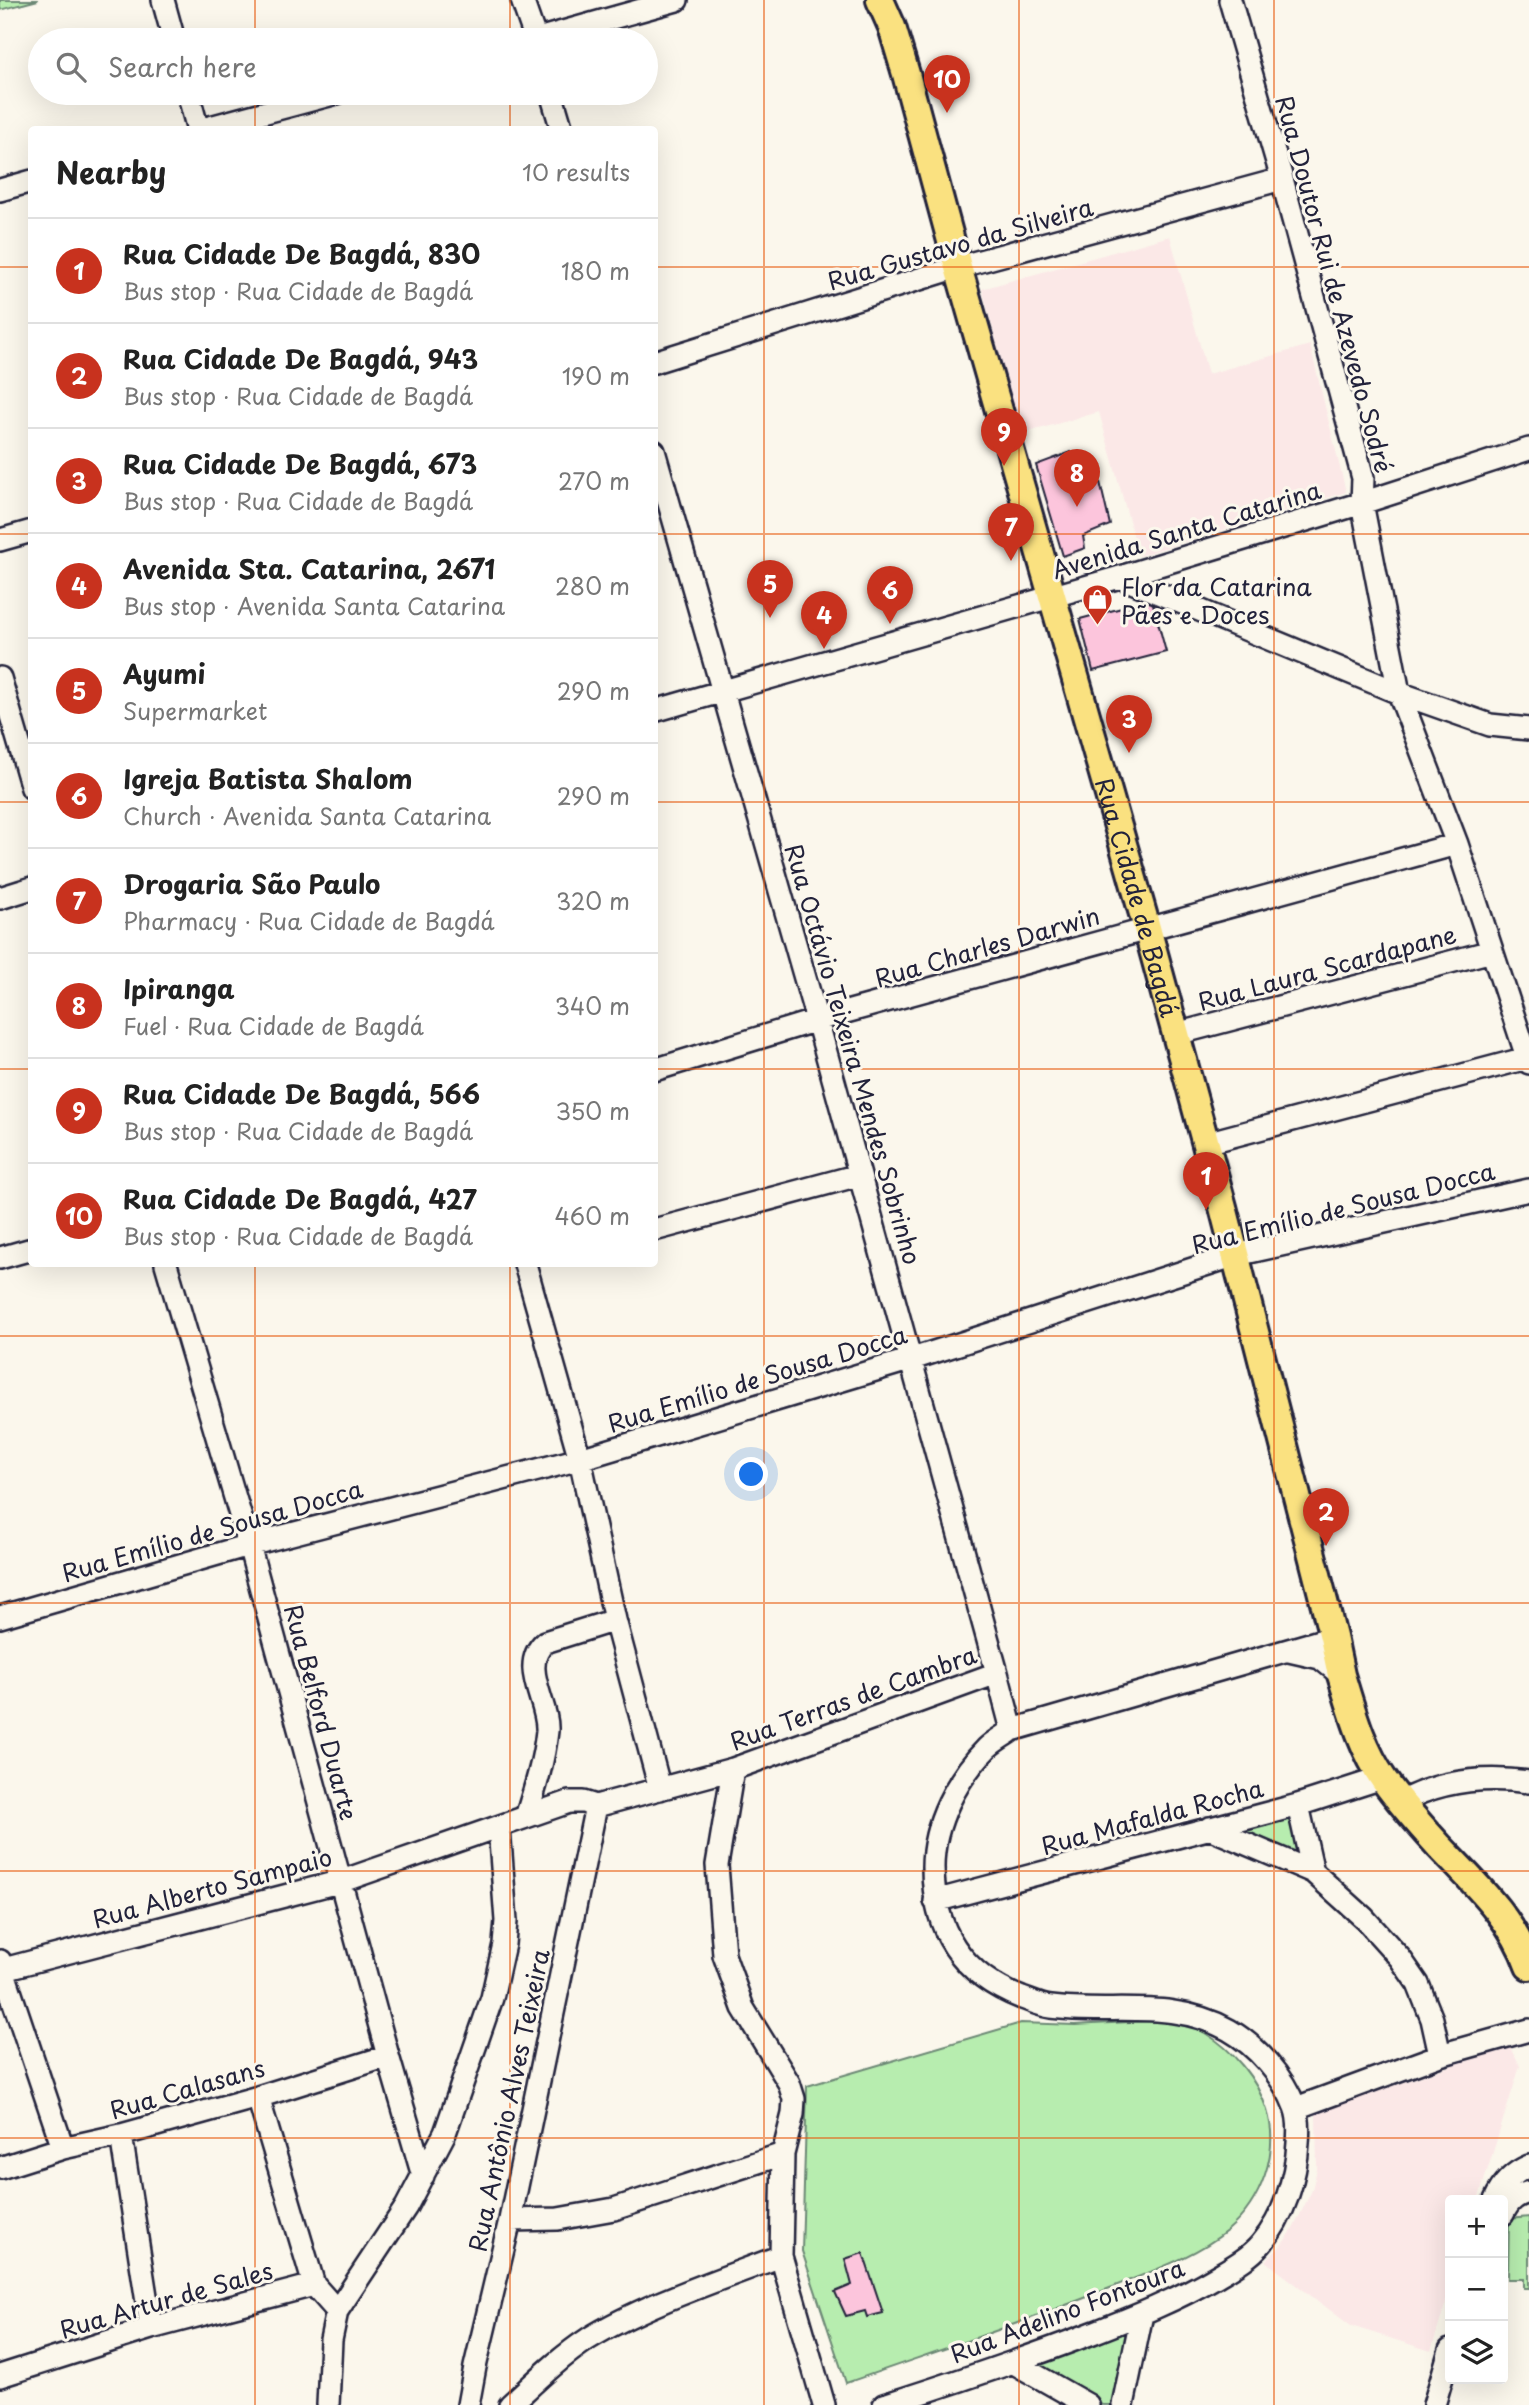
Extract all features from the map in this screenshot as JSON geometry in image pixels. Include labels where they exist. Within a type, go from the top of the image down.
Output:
[{"type":"main road","name":"Rua Cidade de Bagdá","points":[[880,0],[892,27],[906,74],[958,267],[1147,928],[1236,1255],[1334,1637],[1341,1675],[1355,1721],[1382,1778],[1500,1912],[1516,1936],[1529,1966]]},
{"type":"street","points":[[163,0],[171,28]]},
{"type":"street","points":[[522,0],[532,28]]},
{"type":"street","points":[[578,28],[677,0]]},
{"type":"street","name":"Rua Doutor Rui de Azevedo Sodré","points":[[1230,0],[1282,179],[1363,478],[1362,503],[1399,693],[1457,844],[1528,1060]]},
{"type":"street","points":[[191,105],[197,126]]},
{"type":"street","points":[[213,126],[292,105]]},
{"type":"street","points":[[555,105],[561,126]]},
{"type":"street","name":"Rua Gustavo da Silveira","points":[[658,361],[958,267],[1282,179]]},
{"type":"street","points":[[0,190],[28,182]]},
{"type":"street","name":"Avenida Santa Catarina","points":[[658,710],[1120,577],[1529,449]]},
{"type":"street","name":"Rua Octávio Teixeira Mendes Sobrinho","points":[[658,465],[817,1020],[997,1673]]},
{"type":"street","points":[[0,540],[28,532]]},
{"type":"street","points":[[1120,577],[1399,693],[1490,725],[1529,729]]},
{"type":"street","points":[[0,678],[28,774]]},
{"type":"street","name":"Rua Charles Darwin","points":[[658,1069],[817,1020],[1457,844]]},
{"type":"street","points":[[0,898],[28,889]]},
{"type":"street","name":"Rua Laura Scardapane","points":[[1176,1034],[1492,951]]},
{"type":"street","points":[[1206,1143],[1528,1060]]},
{"type":"street","points":[[658,1229],[859,1175]]},
{"type":"street","name":"Rua Emílio de Sousa Docca","points":[[0,1617],[249,1545],[580,1459],[912,1359],[1236,1255],[1529,1190]]},
{"type":"street","points":[[0,1258],[28,1250]]},
{"type":"street","name":"Rua Belford Duarte","points":[[167,1267],[249,1545],[423,2176]]},
{"type":"street","points":[[528,1267],[580,1459],[615,1620],[660,1789]]},
{"type":"street","points":[[526,1817],[545,1748],[547,1728],[535,1677],[534,1661],[538,1650],[545,1642],[615,1620]]},
{"type":"street","points":[[1012,1730],[1334,1637]]},
{"type":"street","points":[[1287,1651],[1320,1658],[1341,1675]]},
{"type":"street","name":"Rua Terras de Cambra","points":[[596,1805],[733,1769],[997,1673],[1012,1730]]},
{"type":"street","name":"Rua Adelino Fontoura","points":[[884,2405],[1014,2363],[1142,2314],[1198,2288],[1261,2245],[1277,2221],[1294,2173],[1298,2134],[1296,2108],[1270,2064],[1233,2032],[1199,2015],[1177,2011],[1048,2007],[1007,1992],[972,1969],[945,1931],[934,1900],[933,1861],[939,1830],[954,1794],[988,1747],[1012,1730]]},
{"type":"street","points":[[733,1769],[717,1866],[724,1955],[743,2008],[789,2083],[794,2099],[783,2154],[780,2256],[824,2405]]},
{"type":"street","name":"Rua Mafalda Rocha","points":[[934,1900],[1298,1805],[1382,1778]]},
{"type":"street","points":[[1401,1802],[1420,1791],[1447,1784],[1475,1780],[1529,1782]]},
{"type":"street","name":"Rua Alberto Sampaio","points":[[1,1967],[342,1881],[569,1802],[596,1805]]},
{"type":"street","name":"Rua Antônio Alves Teixeira","points":[[468,2405],[510,2220],[596,1805]]},
{"type":"street","points":[[1298,1805],[1313,1872]]},
{"type":"street","points":[[328,2405],[331,2340],[337,2311],[406,2207],[445,2133],[470,2066],[499,1972],[506,1921],[499,1827]]},
{"type":"street","points":[[1209,1828],[1313,1872],[1364,1918],[1401,1958],[1432,2019],[1440,2055]]},
{"type":"street","points":[[1,1967],[63,2148]]},
{"type":"street","points":[[1296,2108],[1440,2055],[1529,2030]]},
{"type":"street","name":"Rua Calasans","points":[[0,2168],[63,2148],[258,2097],[388,2056]]},
{"type":"street","points":[[258,2097],[314,2285],[337,2311]]},
{"type":"street","points":[[121,2135],[151,2328]]},
{"type":"street","points":[[510,2220],[558,2218],[614,2209],[783,2154]]},
{"type":"street","points":[[1498,2195],[1505,2182],[1529,2166]]},
{"type":"street","points":[[1508,2203],[1516,2196],[1529,2192]]},
{"type":"street","points":[[510,2405],[572,2350],[590,2338],[689,2292],[780,2256]]},
{"type":"street","name":"Rua Artur de Sales","points":[[0,2376],[151,2328],[314,2285]]},
{"type":"street","points":[[1123,2405],[1142,2314]]},
{"type":"street","points":[[1014,2363],[1088,2405]]},
{"type":"street","points":[[1434,2405],[1445,2367]]},
{"type":"shaded area","points":[[1170,236],[1208,374],[1310,345],[1346,492],[1139,556],[1099,412],[1021,434],[982,289]]},
{"type":"shaded area","points":[[1510,2045],[1520,2066],[1480,2195],[1445,2195],[1445,2305],[1431,2351],[1351,2326],[1265,2261],[1292,2231],[1312,2190],[1317,2169],[1316,2113]]},
{"type":"green space","points":[[0,0],[38,0],[0,10]]},
{"type":"green space","points":[[1291,1810],[1308,1863],[1271,1842],[1228,1829]]},
{"type":"green space","points":[[1165,2020],[1201,2031],[1215,2040],[1243,2066],[1263,2098],[1270,2126],[1269,2159],[1258,2191],[1240,2219],[1215,2240],[1156,2270],[846,2383],[802,2251],[807,2086],[1021,2023],[1075,2025]]},
{"type":"green space","points":[[1529,2217],[1529,2288],[1524,2288],[1524,2279],[1508,2279],[1509,2219]]},
{"type":"green space","points":[[1165,2297],[1137,2356],[1129,2405],[1102,2405],[1014,2357]]},
{"type":"building","points":[[1071,452],[1080,489],[1100,482],[1110,525],[1083,536],[1085,548],[1063,556],[1036,465]]},
{"type":"building","points":[[1152,600],[1166,652],[1093,671],[1080,619]]},
{"type":"building","points":[[863,2253],[883,2313],[867,2317],[865,2311],[846,2316],[835,2292],[852,2285],[845,2259]]},
{"type":"place","name":"Rua Cidade De Bagdá, 427","points":[[947,113]]},
{"type":"place","name":"Rua Cidade De Bagdá, 566","points":[[1004,466]]},
{"type":"place","name":"Ipiranga","points":[[1077,507]]},
{"type":"place","name":"Drogaria São Paulo","points":[[1011,561]]},
{"type":"place","name":"Ayumi","points":[[770,618]]},
{"type":"place","name":"Igreja Batista Shalom","points":[[890,624]]},
{"type":"place","name":"Flor da Catarina Pães e Doces","points":[[1098,627]]},
{"type":"place","name":"Avenida Sta. Catarina, 2671","points":[[824,649]]},
{"type":"place","name":"Rua Cidade De Bagdá, 673","points":[[1129,753]]},
{"type":"place","name":"Rua Cidade De Bagdá, 830","points":[[1206,1210]]},
{"type":"place","name":"Rua Cidade De Bagdá, 943","points":[[1326,1546]]}]
